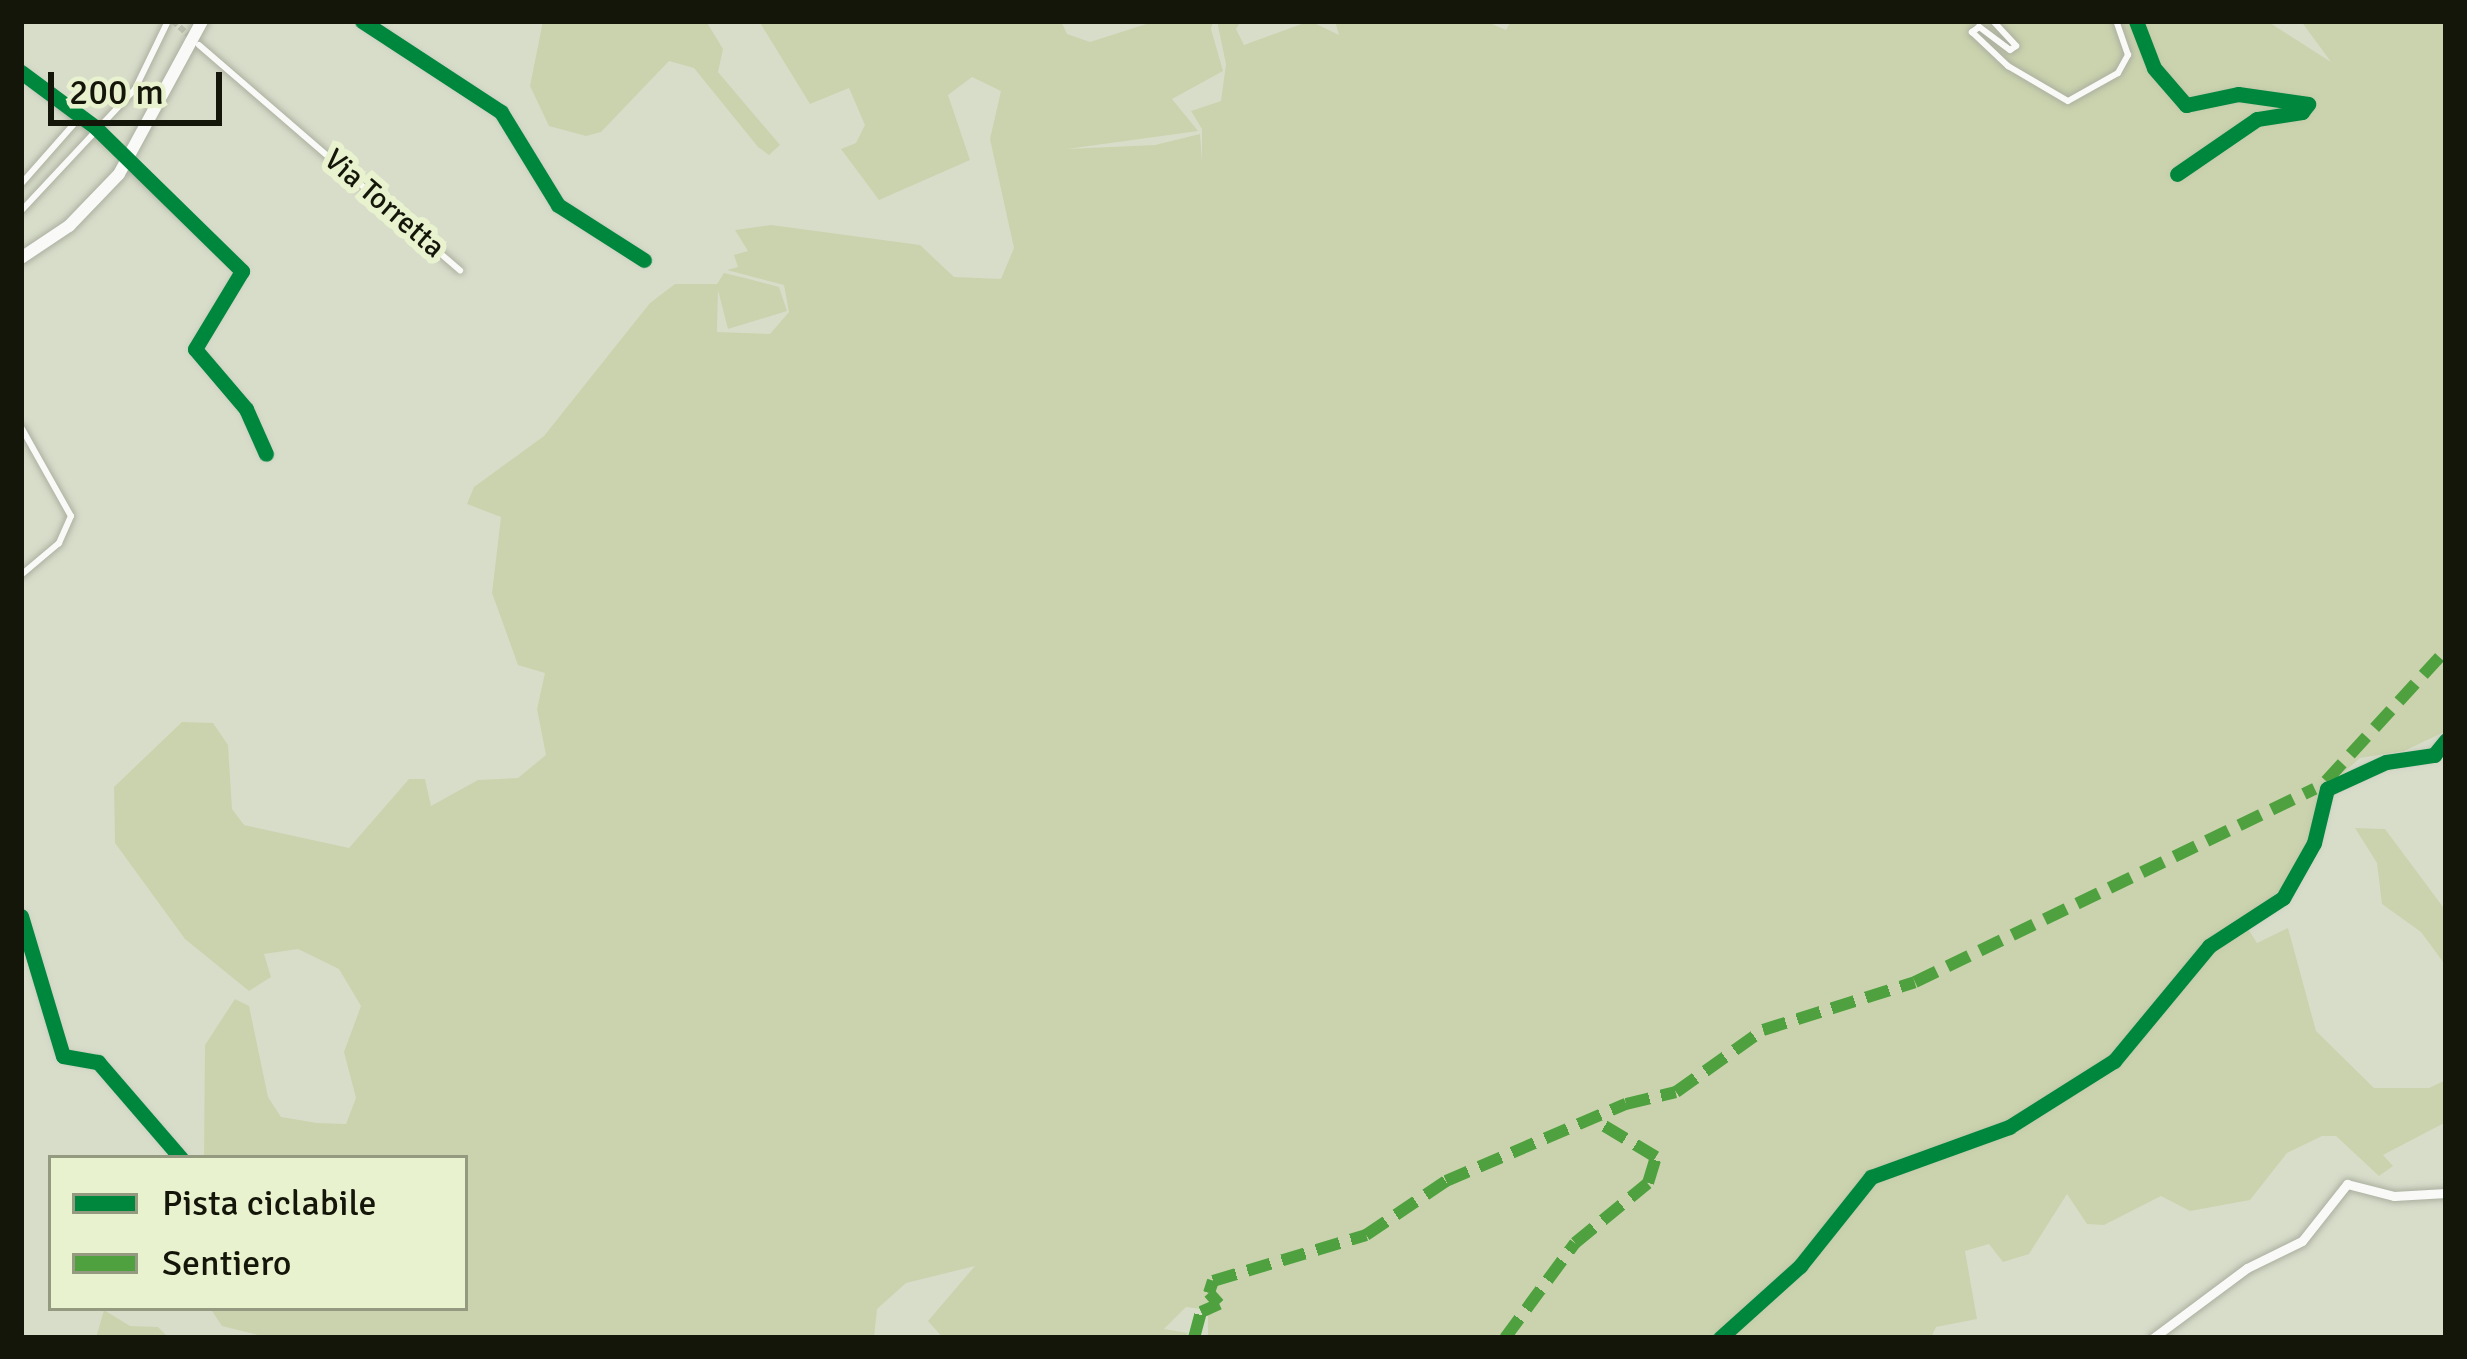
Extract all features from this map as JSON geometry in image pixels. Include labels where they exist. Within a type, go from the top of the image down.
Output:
[{"type":"highway","points":[[21,254],[69,226],[119,174],[198,21]]},
{"type":"main road","points":[[2153,1338],[2247,1268],[2302,1240],[2347,1184],[2395,1196],[2446,1192]]},
{"type":"street","points":[[21,211],[135,89],[168,21]]},
{"type":"street","points":[[362,21],[502,112],[558,205],[644,260]]},
{"type":"street","points":[[1993,21],[2016,46],[2010,50],[1979,28],[1972,32],[2008,66],[2068,101],[2118,73],[2128,55],[2116,21]]},
{"type":"street","points":[[2136,21],[2154,68],[2186,105],[2238,94],[2308,104],[2302,112],[2257,119],[2177,174]]},
{"type":"street","name":"Via Torretta","points":[[199,45],[460,269]]},
{"type":"street","points":[[21,72],[95,128],[118,152]]},
{"type":"street","points":[[21,184],[80,116]]},
{"type":"street","points":[[130,167],[242,271],[195,349],[246,409],[266,454]]},
{"type":"street","points":[[21,427],[71,516],[59,543],[21,574]]},
{"type":"street","points":[[1720,1338],[1800,1266],[1871,1177],[2009,1127],[2114,1061],[2209,946],[2283,898],[2314,843],[2327,789],[2386,762],[2434,755],[2446,740]]},
{"type":"street","points":[[21,916],[63,1056],[98,1062],[178,1155]]},
{"type":"green space","points":[[543,21],[706,21],[723,49],[718,72],[780,145],[769,155],[758,147],[694,68],[669,61],[601,132],[586,136],[549,126],[530,86]]},
{"type":"green space","points":[[759,21],[1061,21],[1067,34],[1090,42],[1156,21],[1213,21],[1223,71],[1172,99],[1198,131],[1067,149],[1155,145],[1200,134],[1202,161],[1202,129],[1191,111],[1221,101],[1226,64],[1217,21],[1241,21],[1236,29],[1244,45],[1310,21],[1339,35],[1335,21],[1485,21],[1506,30],[1511,21],[2267,21],[2331,62],[2301,21],[2446,21],[2446,731],[2404,751],[2360,758],[2325,789],[2312,842],[2292,880],[2243,921],[2257,943],[2288,928],[2316,1031],[2374,1088],[2429,1088],[2446,1080],[2446,1122],[2383,1155],[2393,1166],[2379,1176],[2336,1136],[2322,1136],[2287,1153],[2250,1200],[2190,1211],[2161,1196],[2104,1225],[2087,1224],[2067,1194],[2029,1254],[2003,1262],[1989,1244],[1965,1251],[1977,1319],[1936,1327],[1931,1338],[1208,1338],[1208,1310],[1186,1307],[1164,1329],[1188,1333],[1184,1338],[943,1338],[928,1321],[975,1266],[906,1283],[877,1309],[874,1338],[270,1338],[222,1326],[212,1311],[468,1311],[468,1155],[204,1155],[205,1045],[235,999],[249,1006],[268,1097],[281,1117],[317,1123],[346,1124],[356,1098],[344,1052],[361,1006],[339,969],[298,949],[264,954],[271,977],[249,991],[185,939],[115,843],[114,787],[182,722],[213,723],[228,745],[232,809],[244,825],[349,848],[409,779],[425,779],[431,806],[478,780],[518,778],[546,755],[537,709],[545,673],[518,665],[492,593],[501,517],[467,504],[474,487],[544,436],[650,303],[675,284],[717,284],[724,273],[779,287],[787,311],[728,329],[718,290],[717,332],[770,334],[789,312],[784,285],[727,270],[738,267],[734,255],[748,251],[735,230],[771,225],[920,245],[954,277],[1001,279],[1014,248],[990,139],[1001,91],[972,77],[948,95],[970,160],[879,200],[841,149],[856,143],[865,125],[849,88],[810,104]]},
{"type":"green space","points":[[2355,828],[2385,829],[2446,911],[2446,966],[2421,932],[2382,904],[2377,863]]},
{"type":"green space","points":[[106,1311],[130,1326],[158,1327],[169,1338],[96,1338]]},
{"type":"tunnel","points":[[173,21],[193,39]]},
{"type":"marked path","points":[[2326,781],[2446,650]]},
{"type":"marked path","points":[[1194,1338],[1201,1312],[1219,1304],[1209,1293],[1213,1281],[1366,1235],[1446,1181],[1626,1104],[1676,1092],[1763,1030],[1915,982],[2315,789]]},
{"type":"marked path","points":[[1505,1338],[1575,1243],[1648,1183],[1656,1157],[1593,1119]]},
{"type":"cycle path","points":[[362,21],[501,112],[558,205],[644,260]]},
{"type":"cycle path","points":[[2136,21],[2154,68],[2186,105],[2238,94],[2308,104],[2302,112],[2257,119],[2177,174]]},
{"type":"cycle path","points":[[21,72],[95,127],[242,271],[195,349],[246,409],[266,454]]},
{"type":"cycle path","points":[[1720,1338],[1800,1266],[1871,1177],[2009,1127],[2114,1061],[2209,946],[2283,898],[2314,843],[2327,789],[2386,762],[2434,755],[2446,740]]},
{"type":"cycle path","points":[[21,916],[63,1056],[98,1062],[178,1155]]}]
